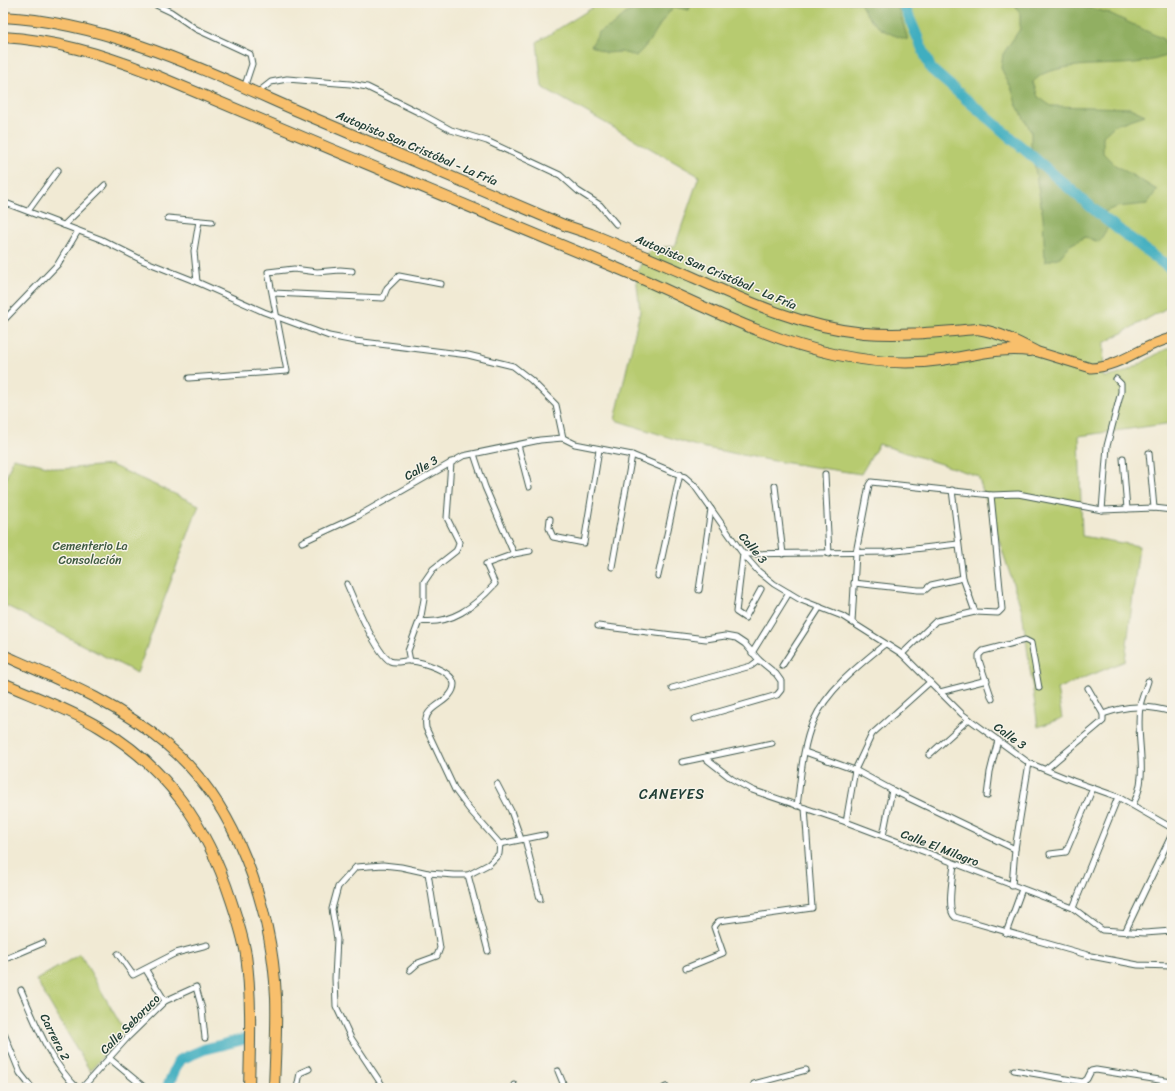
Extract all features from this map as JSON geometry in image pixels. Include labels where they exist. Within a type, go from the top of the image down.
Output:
[{"type":"highway","name":"Autopista San Cristóbal - La Fría","points":[[3,16],[58,23],[106,34],[160,52],[564,225],[591,234],[756,305],[788,317],[823,326],[863,333],[899,335],[982,330],[1011,339],[1035,351]]},
{"type":"highway","points":[[3,37],[29,38],[64,45],[104,56],[148,72],[433,193],[636,276],[759,331],[798,345],[856,358],[908,363],[939,360],[996,350],[1035,351],[1090,368],[1112,364],[1162,340],[1172,338]]},
{"type":"highway","points":[[3,655],[75,686],[122,712],[154,734],[186,762],[221,810],[236,836],[254,880],[272,955],[276,997],[274,1088]]},
{"type":"highway","points":[[3,683],[70,712],[100,727],[140,756],[177,794],[195,817],[226,882],[242,938],[250,991],[249,1088]]},
{"type":"street","points":[[152,3],[171,12],[196,29],[250,54],[252,64],[244,88]]},
{"type":"street","points":[[257,93],[271,82],[287,79],[350,84],[367,87],[418,112],[450,130],[487,141],[560,175],[578,191],[600,205],[616,224]]},
{"type":"street","points":[[28,211],[58,170]]},
{"type":"street","points":[[64,225],[105,185]]},
{"type":"street","points":[[3,202],[100,238],[157,266],[275,316],[341,339],[468,355],[513,366],[531,380],[556,405],[562,438]]},
{"type":"street","points":[[168,218],[212,222]]},
{"type":"street","points":[[197,282],[194,251],[199,221]]},
{"type":"street","points":[[3,321],[58,264],[78,231]]},
{"type":"street","points":[[189,378],[287,371],[275,316],[273,293],[268,272],[294,269],[317,272],[340,270],[352,271]]},
{"type":"street","points":[[273,293],[383,298],[387,288],[399,276],[441,284]]},
{"type":"street","points":[[1102,510],[1107,446],[1121,392],[1121,384],[1116,379]]},
{"type":"street","name":"Calle 3","points":[[302,542],[358,516],[463,456],[540,440],[562,438],[575,444],[598,450],[632,455],[680,474],[694,485],[758,571],[789,593],[852,622],[902,654],[940,692],[970,719],[1030,763],[1118,797],[1133,804],[1172,828]]},
{"type":"street","points":[[518,445],[529,487]]},
{"type":"street","points":[[550,519],[548,528],[553,537],[584,543],[598,450]]},
{"type":"street","points":[[1149,453],[1154,508]]},
{"type":"street","points":[[474,454],[485,488],[514,554]]},
{"type":"street","points":[[612,567],[632,455]]},
{"type":"street","points":[[1123,458],[1127,509]]},
{"type":"street","points":[[410,661],[408,652],[420,621],[424,599],[424,582],[433,569],[456,551],[458,547],[459,542],[447,518],[450,491],[449,476],[452,462]]},
{"type":"street","points":[[658,576],[680,474]]},
{"type":"street","points":[[825,474],[829,554]]},
{"type":"street","points":[[852,622],[856,553],[871,482],[992,495],[1018,494],[1102,510],[1154,508],[1172,510]]},
{"type":"street","points":[[774,486],[783,554]]},
{"type":"street","points":[[952,490],[962,578],[975,612]]},
{"type":"street","points":[[902,654],[936,621],[975,612],[998,613],[1002,609],[992,495]]},
{"type":"street","points":[[699,590],[711,509]]},
{"type":"street","points":[[761,589],[745,618],[736,612],[744,554],[829,554],[910,551],[958,544]]},
{"type":"street","points":[[420,621],[434,623],[455,617],[484,596],[495,584],[486,564],[514,554],[530,551]]},
{"type":"street","points":[[854,583],[924,590],[931,585],[962,578]]},
{"type":"street","points":[[346,584],[366,627],[386,658],[392,662],[410,661],[439,670],[451,678],[454,685],[451,692],[430,712],[426,718],[426,728],[455,790],[469,809],[500,844],[499,854],[489,864],[468,874],[454,876],[384,865],[356,867],[338,887],[332,909],[337,939],[335,978],[336,1006],[351,1038],[384,1088]]},
{"type":"street","points":[[752,652],[789,593]]},
{"type":"street","points":[[782,666],[820,607]]},
{"type":"street","points":[[598,626],[706,639],[733,637],[740,640],[759,660],[778,676],[782,686],[779,694],[694,719]]},
{"type":"street","points":[[992,699],[987,680],[979,660],[980,653],[1027,640],[1031,643],[1039,688]]},
{"type":"street","points":[[797,806],[805,752],[813,722],[825,702],[865,660],[885,644]]},
{"type":"street","points":[[672,688],[751,666],[759,660]]},
{"type":"street","points":[[940,692],[987,680]]},
{"type":"street","points":[[1133,804],[1138,795],[1141,777],[1140,706],[1148,681]]},
{"type":"street","points":[[846,822],[855,770],[872,734],[930,682]]},
{"type":"street","points":[[1046,769],[1103,721],[1103,714],[1088,688]]},
{"type":"street","points":[[1103,714],[1117,709],[1140,706],[1153,707],[1172,712]]},
{"type":"street","points":[[929,755],[970,719]]},
{"type":"street","points":[[987,796],[990,772],[998,740]]},
{"type":"street","points":[[682,762],[772,743]]},
{"type":"street","points":[[805,752],[855,770],[892,790],[1015,849]]},
{"type":"street","name":"Calle El Milagro","points":[[706,758],[742,785],[770,797],[846,822],[1073,908],[1102,930],[1126,930],[1145,933],[1172,931]]},
{"type":"street","points":[[1012,886],[1015,849],[1030,763]]},
{"type":"street","points":[[497,784],[523,839],[540,899]]},
{"type":"street","points":[[1050,854],[1066,852],[1093,788]]},
{"type":"street","points":[[883,836],[892,790]]},
{"type":"street","points":[[1073,908],[1118,797]]},
{"type":"street","points":[[686,968],[723,953],[714,927],[719,921],[812,908],[805,808]]},
{"type":"street","points":[[1126,930],[1172,834]]},
{"type":"street","points":[[500,844],[544,835]]},
{"type":"street","points":[[954,864],[950,906],[952,915],[967,922],[1091,956],[1138,965],[1172,966]]},
{"type":"street","points":[[410,970],[418,963],[437,956],[440,948],[428,873]]},
{"type":"street","points":[[468,874],[488,951]]},
{"type":"street","points":[[1006,933],[1022,889]]},
{"type":"street","points":[[3,960],[43,942]]},
{"type":"street","points":[[118,954],[133,975],[146,970],[176,953],[207,945]]},
{"type":"street","points":[[146,970],[165,1001]]},
{"type":"street","name":"Calle Seboruco","points":[[82,1088],[128,1037],[165,1001],[196,987],[202,1009],[205,1038]]},
{"type":"street","name":"Carrera 2","points":[[21,990],[50,1055],[63,1074],[77,1088]]},
{"type":"street","points":[[3,1031],[20,1073],[32,1088]]},
{"type":"street","points":[[109,1058],[145,1088]]},
{"type":"street","points":[[297,1088],[300,1073],[309,1069]]},
{"type":"street","points":[[756,1088],[754,1084],[806,1070]]},
{"type":"street","points":[[1014,1070],[1083,1082],[1086,1080],[1090,1071],[1096,1070],[1172,1082]]},
{"type":"street","points":[[558,1071],[565,1088]]},
{"type":"green space","points":[[591,3],[1172,3],[1172,305],[1104,343],[1103,377],[1112,376],[1130,370],[1172,347],[1172,423],[1079,436],[1082,536],[1139,546],[1125,661],[1057,689],[1062,718],[1038,727],[1022,611],[978,476],[879,444],[861,474],[768,460],[696,446],[615,420],[640,311],[636,276],[644,256],[655,248],[675,246],[699,176],[542,87],[537,42],[592,8]]},
{"type":"green space","points":[[644,3],[691,3],[689,10],[674,7],[668,13],[647,44],[636,56],[621,52],[606,53],[591,46],[599,32],[613,25],[625,14]]},
{"type":"green space","points":[[860,3],[897,3],[908,40],[879,28],[869,18]]},
{"type":"green space","points":[[1014,3],[1073,3],[1109,13],[1163,39],[1172,53],[1157,59],[1142,62],[1063,68],[1044,73],[1033,82],[1038,97],[1051,106],[1130,108],[1145,115],[1115,125],[1103,136],[1103,153],[1115,165],[1157,190],[1147,204],[1116,207],[1102,213],[1108,227],[1099,242],[1085,237],[1070,245],[1060,257],[1045,262],[1043,217],[1031,145],[1031,131],[1016,104],[1012,90],[1001,68],[1003,54],[1020,29],[1020,14]]},
{"type":"green space","name":"Cementerio La Consolación","points":[[13,458],[60,469],[111,465],[199,505],[137,673],[3,604],[3,487]]},
{"type":"green space","points":[[80,954],[125,1032],[90,1071],[36,980]]},
{"type":"waterway","points":[[903,3],[931,69],[1105,219],[1172,270]]},
{"type":"waterway","points":[[167,1088],[179,1060],[205,1049],[245,1039]]},
{"type":"district","name":"CANEYES","points":[[672,794]]}]
